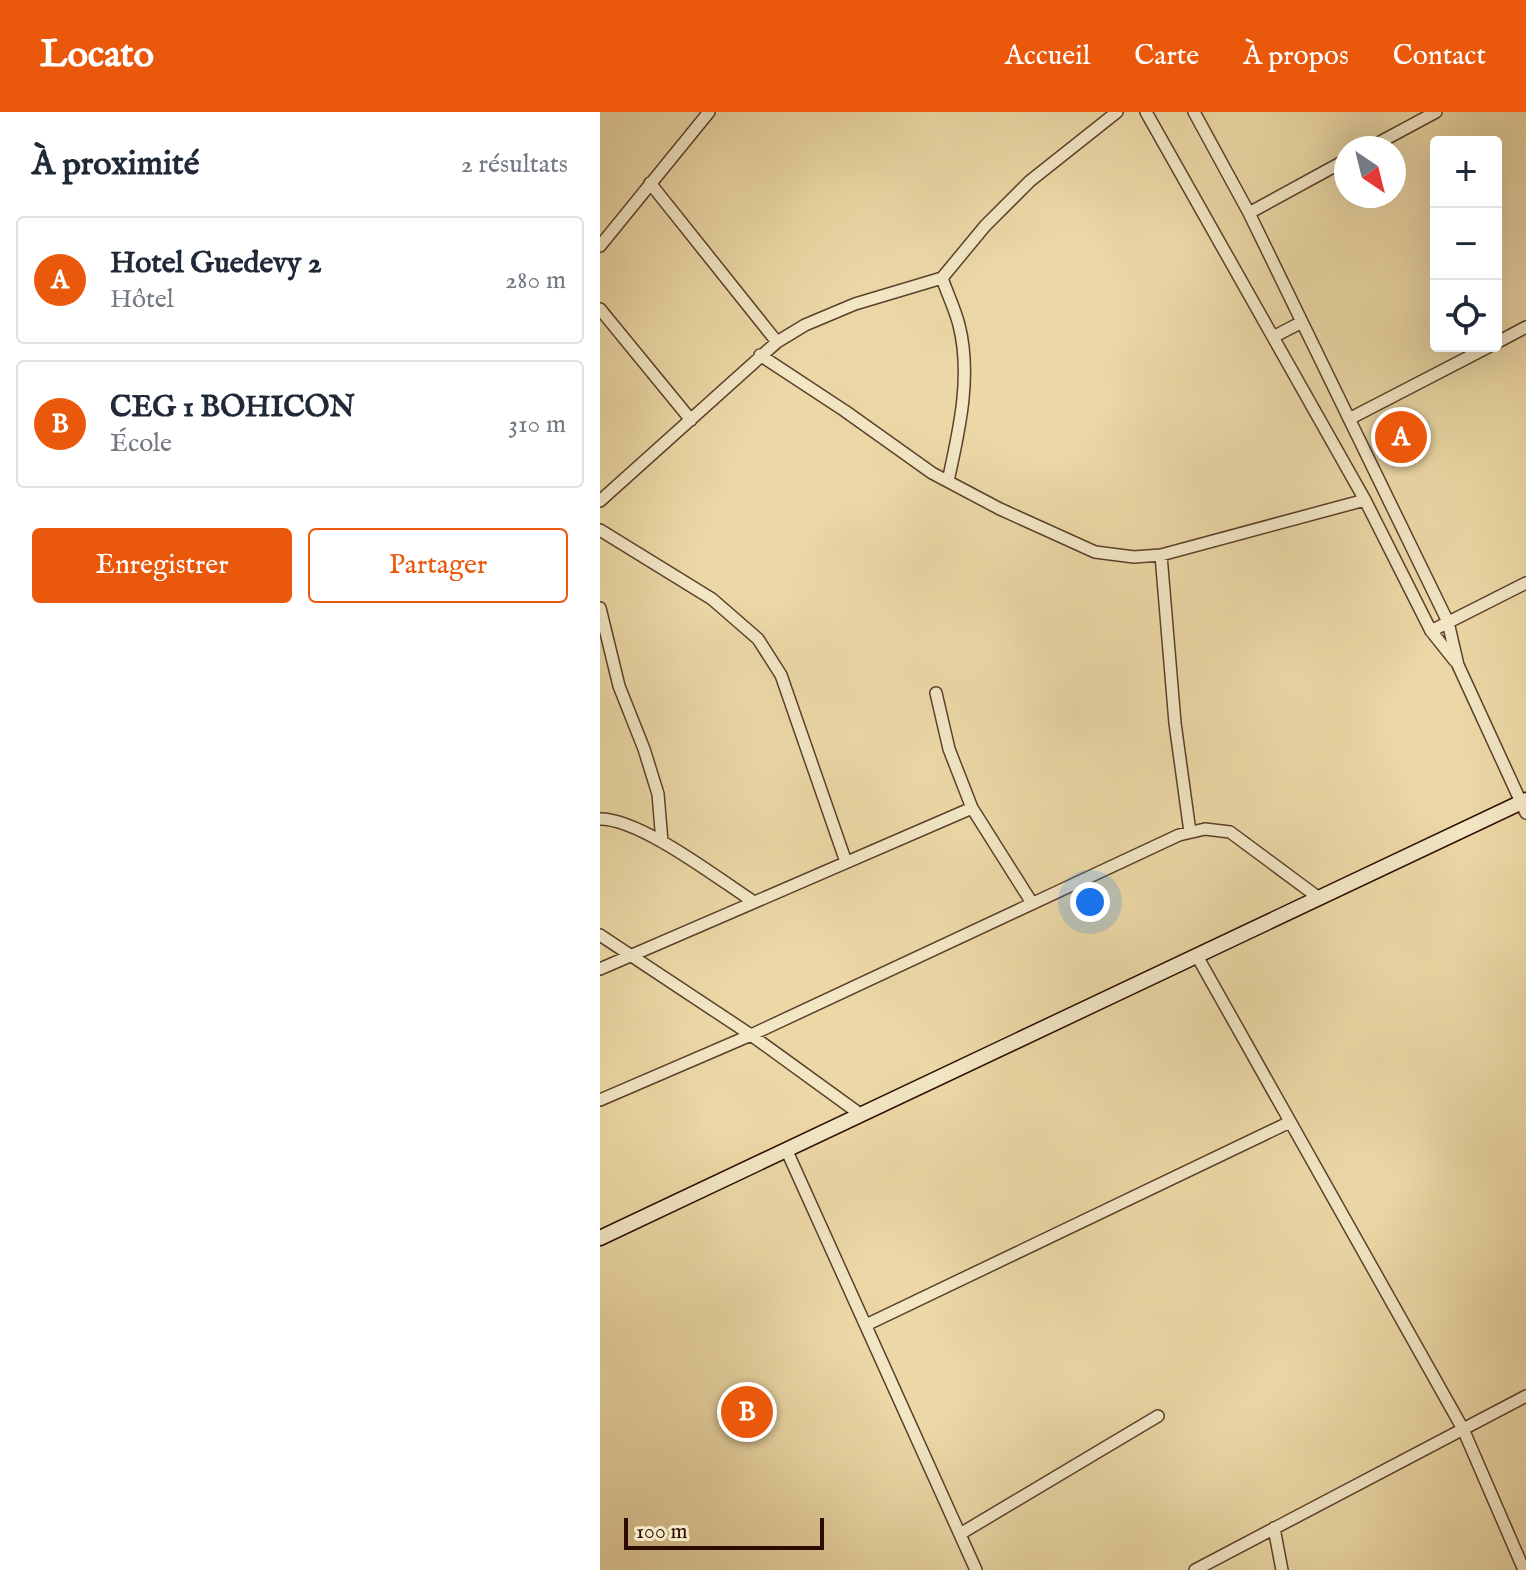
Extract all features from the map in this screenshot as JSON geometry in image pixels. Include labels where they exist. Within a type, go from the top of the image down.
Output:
[{"type":"street","points":[[600,246],[709,112]]},
{"type":"street","points":[[600,501],[777,342],[805,325],[855,304],[942,278],[985,226],[1030,181],[1117,112]]},
{"type":"street","points":[[1146,112],[1365,500],[1431,631],[1458,665]]},
{"type":"street","points":[[600,1238],[1319,898],[1524,805],[1458,665],[1448,622],[1249,213],[1194,112]]},
{"type":"street","points":[[1391,136],[1436,112]]},
{"type":"street","points":[[1249,213],[1334,167]]},
{"type":"street","points":[[650,183],[777,342]]},
{"type":"street","points":[[942,278],[959,326],[964,374],[959,429],[948,481]]},
{"type":"street","points":[[600,309],[691,420]]},
{"type":"street","points":[[1273,337],[1300,323]]},
{"type":"street","points":[[1502,340],[1526,327]]},
{"type":"street","points":[[1349,419],[1478,352]]},
{"type":"street","points":[[760,355],[948,481],[1000,509],[1095,552],[1134,557],[1161,555],[1365,500]]},
{"type":"street","points":[[600,530],[712,599],[758,639],[781,675],[846,862]]},
{"type":"street","points":[[1161,555],[1175,723],[1190,832]]},
{"type":"street","points":[[1431,631],[1526,583]]},
{"type":"street","points":[[600,608],[619,686],[658,794],[662,842]]},
{"type":"street","points":[[936,693],[949,749],[972,808],[1032,903]]},
{"type":"street","points":[[600,969],[972,808]]},
{"type":"street","points":[[600,819],[614,819],[662,842],[754,902]]},
{"type":"street","points":[[600,1100],[751,1035],[1190,832],[1205,829],[1230,832],[1319,898]]},
{"type":"street","points":[[600,935],[751,1035],[860,1114]]},
{"type":"street","points":[[1197,956],[1463,1429],[1524,1570]]},
{"type":"street","points":[[866,1325],[1290,1122]]},
{"type":"street","points":[[786,1149],[976,1570]]},
{"type":"street","points":[[1195,1570],[1526,1396]]},
{"type":"street","points":[[960,1534],[1158,1416]]},
{"type":"street","points":[[1274,1528],[1282,1570]]},
{"type":"place","name":"Hotel Guedevy 2","points":[[1401,437]]},
{"type":"place","name":"CEG 1 BOHICON","points":[[747,1412]]}]
